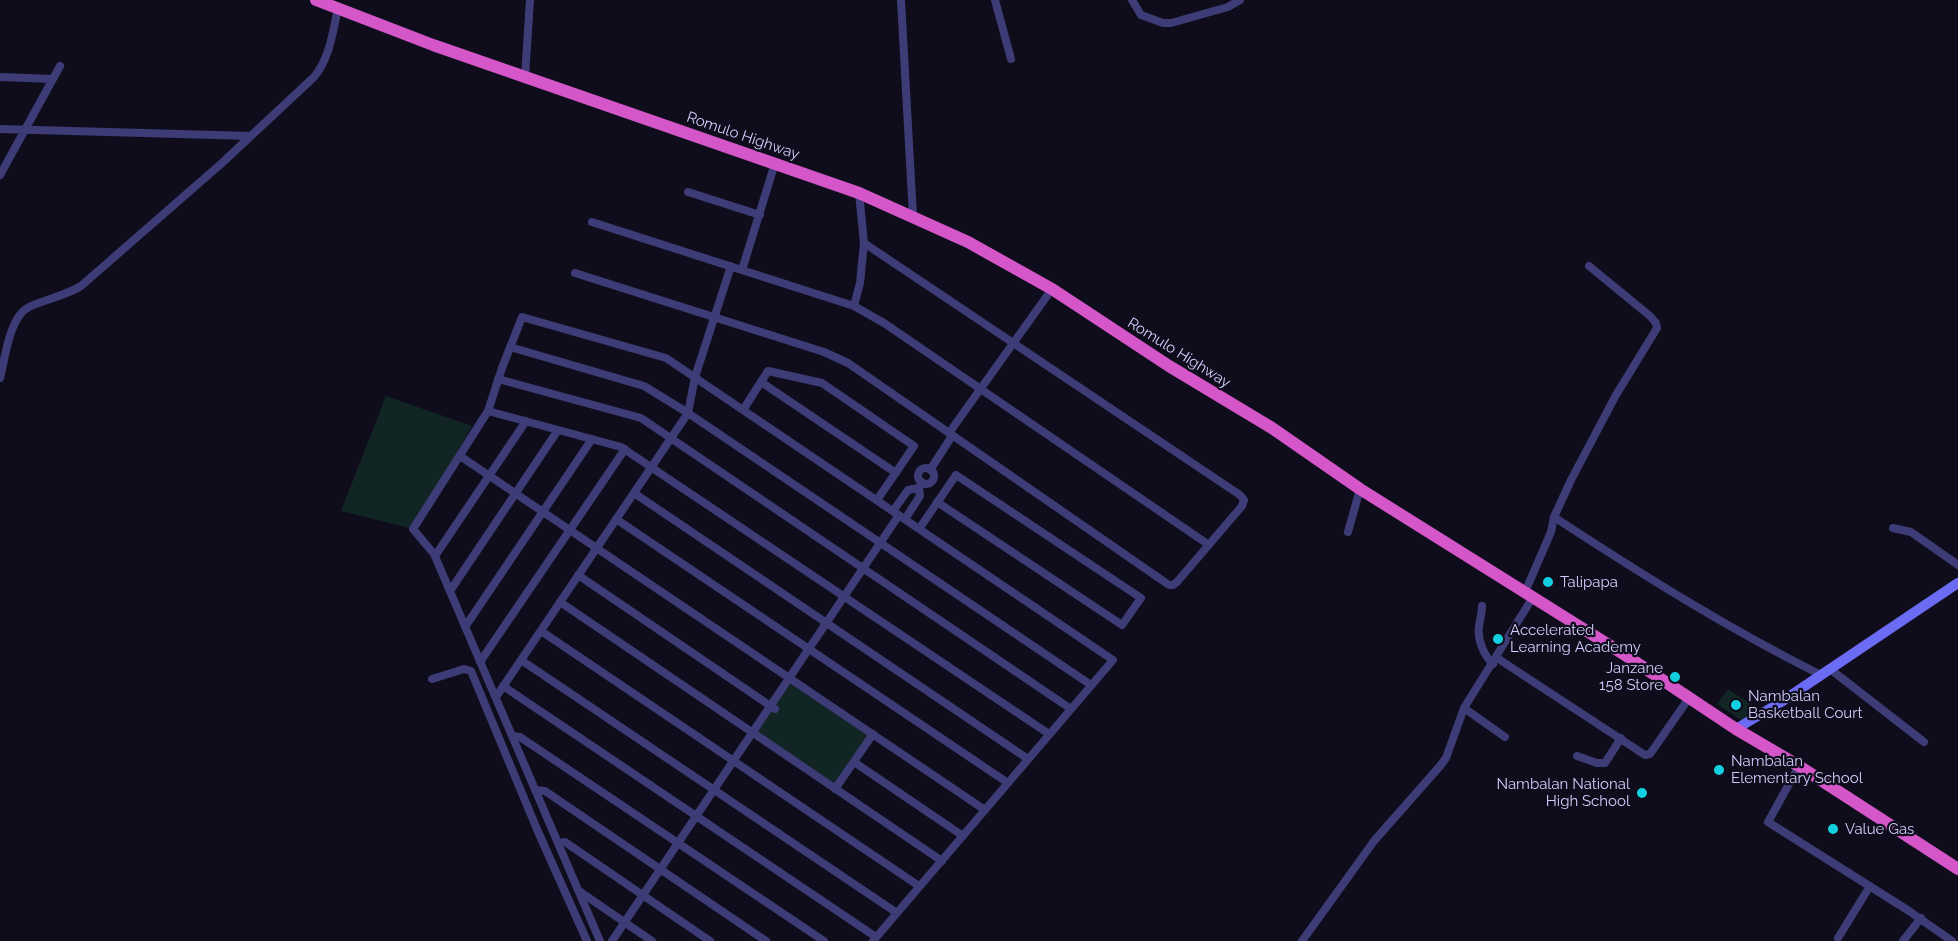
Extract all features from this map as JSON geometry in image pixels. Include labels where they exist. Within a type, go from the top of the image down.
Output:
[{"type":"highway","name":"Romulo Highway","points":[[315,0],[413,38],[859,193],[968,242],[1052,289],[1169,366],[1272,428],[1360,489],[1624,655],[1736,729],[1800,766],[1958,869]]},
{"type":"main road","points":[[1736,729],[1826,672],[1958,583]]},
{"type":"street","points":[[525,77],[530,0]]},
{"type":"street","points":[[901,0],[913,216]]},
{"type":"street","points":[[995,0],[1011,59]]},
{"type":"street","points":[[1132,0],[1141,15],[1167,23],[1228,7],[1240,0]]},
{"type":"street","points":[[0,378],[11,332],[20,315],[27,308],[60,297],[81,286],[251,136],[321,69],[338,8]]},
{"type":"street","points":[[0,175],[60,66]]},
{"type":"street","points":[[0,77],[52,79]]},
{"type":"street","points":[[0,129],[251,136]]},
{"type":"street","points":[[742,270],[775,163]]},
{"type":"street","points":[[688,192],[760,215]]},
{"type":"street","points":[[854,306],[860,283],[864,243],[859,193]]},
{"type":"street","points":[[592,222],[854,306],[884,323],[1209,545]]},
{"type":"street","points":[[575,273],[848,363],[1169,585],[1177,582],[1242,506],[1243,498],[864,243]]},
{"type":"street","points":[[496,698],[688,413],[695,377],[731,266]]},
{"type":"street","points":[[1302,941],[1374,841],[1446,758],[1464,708],[1495,661],[1529,595],[1554,518],[1616,395],[1657,328],[1650,316],[1589,266]]},
{"type":"street","points":[[899,515],[920,496],[920,471],[926,468],[930,470],[981,389],[1052,289]]},
{"type":"street","points":[[503,686],[875,939],[1113,660],[695,377],[659,356],[522,317],[488,411],[412,529],[435,556],[600,941]]},
{"type":"street","points":[[510,347],[644,386],[688,413],[1091,685]]},
{"type":"street","points":[[743,410],[768,371],[822,383],[914,446],[877,500]]},
{"type":"street","points":[[498,379],[641,418],[1071,709]]},
{"type":"street","points":[[761,382],[896,473]]},
{"type":"street","points":[[488,411],[625,449],[1049,734]]},
{"type":"street","points":[[435,556],[525,422]]},
{"type":"street","points":[[450,591],[558,430]]},
{"type":"street","points":[[465,627],[592,439]]},
{"type":"street","points":[[480,662],[625,449]]},
{"type":"street","points":[[460,456],[985,810]]},
{"type":"street","points":[[919,529],[937,502],[956,475],[1141,598],[1122,626],[937,502]]},
{"type":"street","points":[[612,941],[733,761],[773,707],[826,623],[881,543],[899,515],[908,490],[920,485]]},
{"type":"street","points":[[1348,532],[1360,489]]},
{"type":"street","points":[[634,493],[1028,759]]},
{"type":"street","points":[[1554,518],[1708,613],[1826,672],[1924,742]]},
{"type":"street","points":[[616,519],[1008,783]]},
{"type":"street","points":[[1893,528],[1911,532],[1958,565]]},
{"type":"street","points":[[578,575],[773,707]]},
{"type":"street","points":[[560,602],[942,861]]},
{"type":"street","points":[[1482,606],[1479,631],[1483,651],[1495,661],[1645,754],[1650,754],[1689,698]]},
{"type":"street","points":[[541,631],[919,886]]},
{"type":"street","points":[[521,660],[897,913]]},
{"type":"street","points":[[432,679],[464,669],[471,672],[587,941]]},
{"type":"street","points":[[1464,708],[1505,737]]},
{"type":"street","points":[[835,789],[873,734]]},
{"type":"street","points":[[512,736],[520,737],[824,941]]},
{"type":"street","points":[[1576,756],[1597,763],[1605,763],[1621,738]]},
{"type":"street","points":[[854,762],[963,836]]},
{"type":"street","points":[[1800,766],[1768,822],[1921,918],[1952,941]]},
{"type":"street","points":[[535,790],[545,791],[766,941]]},
{"type":"street","points":[[558,843],[565,842],[710,941]]},
{"type":"street","points":[[1838,938],[1870,886]]},
{"type":"street","points":[[579,891],[652,941]]},
{"type":"street","points":[[1903,941],[1921,918]]},
{"type":"green space","points":[[386,396],[472,426],[413,529],[341,511]]},
{"type":"green space","points":[[790,683],[869,736],[835,785],[757,732]]},
{"type":"green space","name":"Nambalan Basketball Court","points":[[1728,689],[1755,707],[1744,722],[1717,704]]},
{"type":"place","name":"Talipapa","points":[[1548,582]]},
{"type":"place","name":"Accelerated Learning Academy","points":[[1498,639]]},
{"type":"place","name":"Janzane 158 Store","points":[[1675,677]]},
{"type":"place","name":"Nambalan Basketball Court","points":[[1736,705]]},
{"type":"place","name":"Nambalan Elementary School","points":[[1719,770]]},
{"type":"place","name":"Nambalan National High School","points":[[1642,793]]},
{"type":"place","name":"Value Gas","points":[[1833,829]]}]
